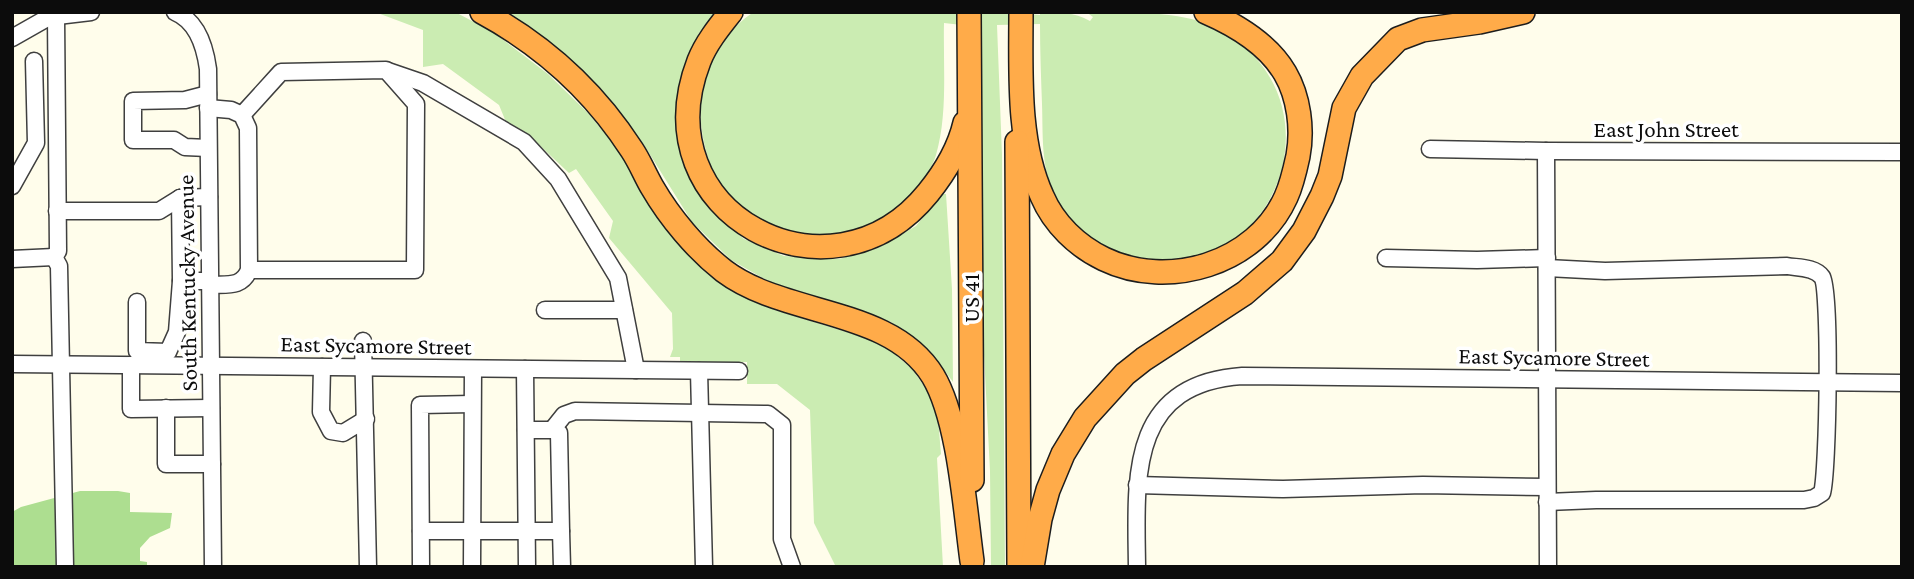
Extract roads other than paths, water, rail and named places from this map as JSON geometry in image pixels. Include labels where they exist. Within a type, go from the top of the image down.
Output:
[{"type":"highway","points":[[482,12],[517,32],[560,64],[601,108],[632,150],[654,189],[683,231],[725,272],[771,296],[890,335],[915,353],[933,376],[946,405],[956,449],[972,564]]},
{"type":"highway","points":[[731,12],[711,37],[699,61],[691,89],[690,134],[701,176],[713,196],[743,224],[761,233],[811,246],[836,246],[860,241],[900,220],[920,204],[947,168],[964,127],[970,96]]},
{"type":"highway","points":[[1021,21],[1021,89],[1028,146],[1042,196],[1051,212],[1070,237],[1097,256],[1129,269],[1165,273],[1208,265],[1255,237],[1269,223],[1286,198],[1299,148],[1297,107],[1285,73],[1252,38],[1234,24],[1206,12]]},
{"type":"highway","points":[[1032,567],[1048,490],[1063,454],[1085,418],[1108,390],[1135,366],[1245,293],[1282,261],[1304,231],[1322,196],[1344,108],[1362,76],[1398,39],[1422,30],[1479,22],[1523,12]]},
{"type":"highway","name":"US 41","points":[[969,20],[972,564]]},
{"type":"highway","name":"US 41","points":[[1019,567],[1017,132],[1021,21]]},
{"type":"street","points":[[12,38],[34,24],[56,16],[91,12]]},
{"type":"street","name":"South Kentucky Avenue","points":[[175,12],[187,19],[202,41],[208,69],[213,567]]},
{"type":"street","points":[[54,257],[58,251],[56,16]]},
{"type":"street","points":[[15,176],[36,143],[34,61]]},
{"type":"street","points":[[242,115],[281,72],[386,70],[423,83],[531,148],[558,179],[618,278],[636,370]]},
{"type":"street","points":[[249,270],[415,270],[416,104],[386,70]]},
{"type":"street","points":[[181,281],[239,284],[246,279],[249,270],[248,128],[242,115],[208,101],[133,101],[133,140],[174,140],[185,147],[208,148]]},
{"type":"street","name":"East John Street","points":[[1430,149],[1902,152]]},
{"type":"street","points":[[1546,151],[1548,567]]},
{"type":"street","points":[[57,211],[159,211],[180,198],[209,197]]},
{"type":"street","points":[[136,302],[136,351],[167,352],[177,332],[181,281],[180,198]]},
{"type":"street","points":[[12,259],[54,257]]},
{"type":"street","points":[[54,257],[59,266],[60,344],[63,364],[65,567]]},
{"type":"street","points":[[1137,485],[1283,489],[1423,485],[1547,495],[1814,498],[1822,494],[1825,484],[1826,287],[1822,276],[1812,270],[1787,266],[1618,271],[1547,263],[1386,258]]},
{"type":"street","points":[[545,310],[624,310]]},
{"type":"street","points":[[363,341],[368,567]]},
{"type":"street","name":"East Sycamore Street","points":[[12,364],[739,371]]},
{"type":"street","points":[[131,365],[131,409],[211,408]]},
{"type":"street","points":[[322,367],[321,412],[331,431],[343,433],[366,419]]},
{"type":"street","points":[[472,369],[472,567]]},
{"type":"street","points":[[525,369],[527,567]]},
{"type":"street","points":[[699,371],[704,567]]},
{"type":"street","name":"East Sycamore Street","points":[[1136,567],[1140,458],[1151,429],[1173,401],[1184,392],[1206,382],[1242,376],[1902,383]]},
{"type":"street","points":[[421,567],[420,405],[472,404]]},
{"type":"street","points":[[166,408],[166,464],[212,464]]},
{"type":"street","points":[[552,430],[564,415],[575,411],[768,414],[782,425],[782,539],[792,567]]},
{"type":"street","points":[[526,430],[552,430],[559,433],[561,440],[562,567]]},
{"type":"street","points":[[421,531],[561,530]]}]
